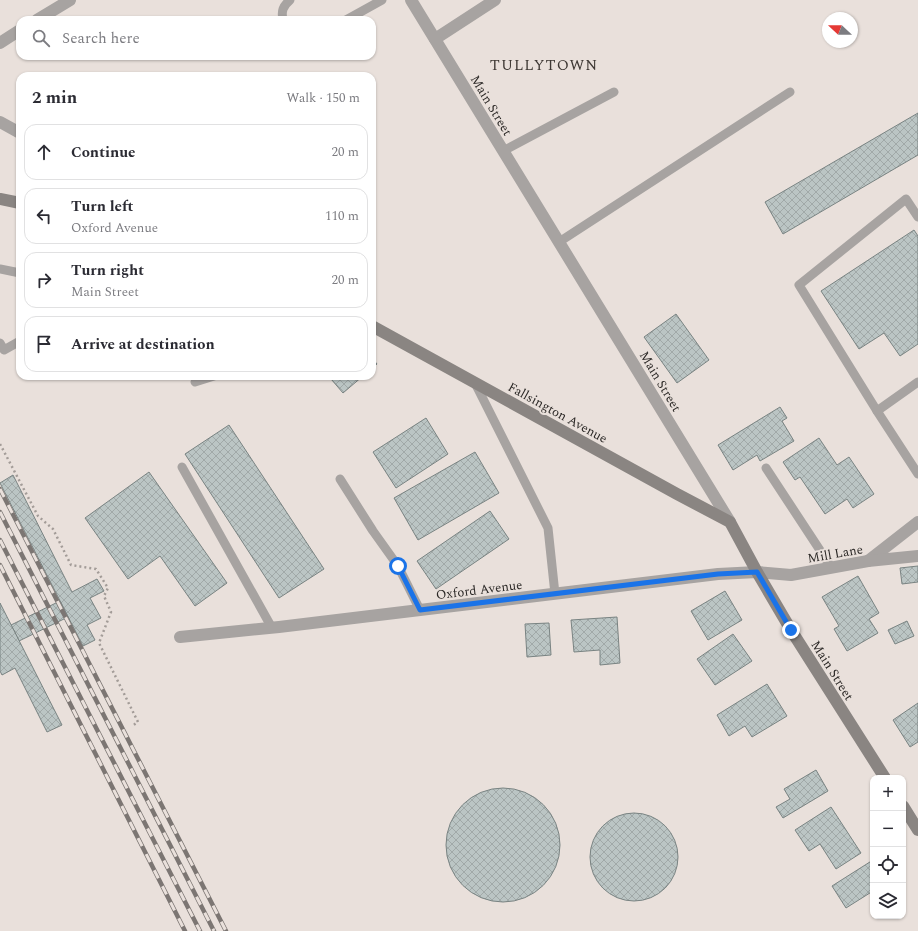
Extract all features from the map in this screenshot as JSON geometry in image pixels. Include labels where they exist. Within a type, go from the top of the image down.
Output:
[{"type":"main road","points":[[0,199],[16,202]]},
{"type":"main road","name":"Fallsington Avenue","points":[[376,328],[730,522]]},
{"type":"main road","name":"Main Street","points":[[730,522],[791,630],[883,775]]},
{"type":"main road","points":[[906,811],[918,830]]},
{"type":"street","points":[[44,16],[70,0]]},
{"type":"street","name":"Main Street","points":[[411,0],[730,522]]},
{"type":"street","points":[[435,39],[496,0]]},
{"type":"street","points":[[0,43],[16,33]]},
{"type":"street","points":[[0,122],[16,131]]},
{"type":"street","points":[[868,561],[918,522]]},
{"type":"street","name":"Mill Lane","points":[[757,572],[784,576],[868,561],[918,556]]},
{"type":"street","name":"Oxford Avenue","points":[[180,637],[272,628],[718,574],[757,572]]},
{"type":"lane","points":[[282,16],[281,13],[285,4],[290,0]]},
{"type":"lane","points":[[353,16],[382,0]]},
{"type":"lane","points":[[503,151],[614,92]]},
{"type":"lane","points":[[559,242],[790,92]]},
{"type":"lane","points":[[918,217],[906,199],[799,285],[918,474]]},
{"type":"lane","points":[[0,270],[16,272]]},
{"type":"lane","points":[[0,343],[4,350],[16,343]]},
{"type":"lane","points":[[195,382],[201,380]]},
{"type":"lane","points":[[877,411],[918,382]]},
{"type":"lane","points":[[475,383],[548,528],[555,594]]},
{"type":"lane","points":[[182,467],[272,628]]},
{"type":"lane","points":[[766,468],[831,567]]},
{"type":"lane","points":[[340,479],[373,531],[398,566],[420,610]]},
{"type":"path","points":[[0,444],[38,516],[53,529],[71,565],[96,568],[108,588],[104,596],[111,612],[99,643],[138,722],[132,726]]},
{"type":"building","points":[[918,113],[918,155],[783,234],[765,202]]},
{"type":"building","points":[[914,230],[918,236],[918,344],[900,356],[884,333],[859,349],[821,291]]},
{"type":"building","points":[[676,314],[709,360],[677,383],[644,337]]},
{"type":"building","points":[[332,380],[358,380],[343,393]]},
{"type":"building","points":[[780,407],[787,418],[782,421],[794,441],[760,461],[757,455],[733,470],[718,445]]},
{"type":"building","points":[[426,418],[448,454],[396,488],[373,452]]},
{"type":"building","points":[[229,425],[324,569],[279,598],[185,454]]},
{"type":"building","points":[[819,438],[837,465],[849,457],[874,494],[853,508],[847,499],[825,514],[800,477],[795,480],[783,462]]},
{"type":"building","points":[[475,452],[499,493],[418,540],[394,498]]},
{"type":"building","points":[[149,472],[227,583],[195,606],[160,556],[128,579],[85,518]]},
{"type":"building","points":[[13,475],[72,592],[97,579],[104,591],[90,598],[101,618],[87,625],[95,640],[83,646],[0,483]]},
{"type":"building","points":[[490,511],[509,539],[436,589],[417,561]]},
{"type":"building","points":[[918,566],[918,582],[902,584],[900,568]]},
{"type":"building","points":[[858,576],[879,613],[869,619],[878,633],[847,651],[834,629],[839,626],[822,597]]},
{"type":"building","points":[[725,591],[742,620],[708,640],[691,611]]},
{"type":"building","points":[[60,601],[68,617],[19,641],[11,625]]},
{"type":"building","points":[[0,603],[62,725],[47,732],[15,668],[2,675],[0,671]]},
{"type":"building","points":[[617,617],[620,663],[600,665],[600,650],[574,652],[571,620]]},
{"type":"building","points":[[907,621],[914,636],[895,644],[888,630]]},
{"type":"building","points":[[549,623],[551,655],[527,657],[525,624]]},
{"type":"building","points":[[733,634],[752,661],[715,685],[697,659]]},
{"type":"building","points":[[767,684],[787,716],[752,737],[745,726],[729,736],[717,715]]},
{"type":"building","points":[[918,703],[918,742],[910,747],[893,720]]},
{"type":"building","points":[[816,770],[828,791],[783,818],[776,807],[790,799],[784,789]]},
{"type":"building","points":[[503,788],[525,792],[543,805],[556,823],[560,845],[556,867],[543,885],[525,898],[503,902],[481,898],[463,885],[450,867],[446,845],[450,823],[463,805],[481,792]]},
{"type":"building","points":[[831,807],[861,853],[836,869],[820,844],[809,851],[795,830]]},
{"type":"building","points":[[634,813],[651,817],[665,826],[674,840],[678,857],[674,874],[665,888],[651,897],[634,901],[617,897],[603,888],[594,874],[590,857],[594,840],[603,826],[617,817]]},
{"type":"building","points":[[870,862],[870,893],[846,908],[832,886]]},
{"type":"railway","points":[[0,489],[226,931]]},
{"type":"railway","points":[[0,512],[214,931]]},
{"type":"railway","points":[[0,540],[200,931]]},
{"type":"railway","points":[[0,565],[185,931]]},
{"type":"district","name":"TULLYTOWN","points":[[544,65]]},
{"type":"route","points":[[398,566],[420,610],[731,572],[757,572],[791,630]]}]
